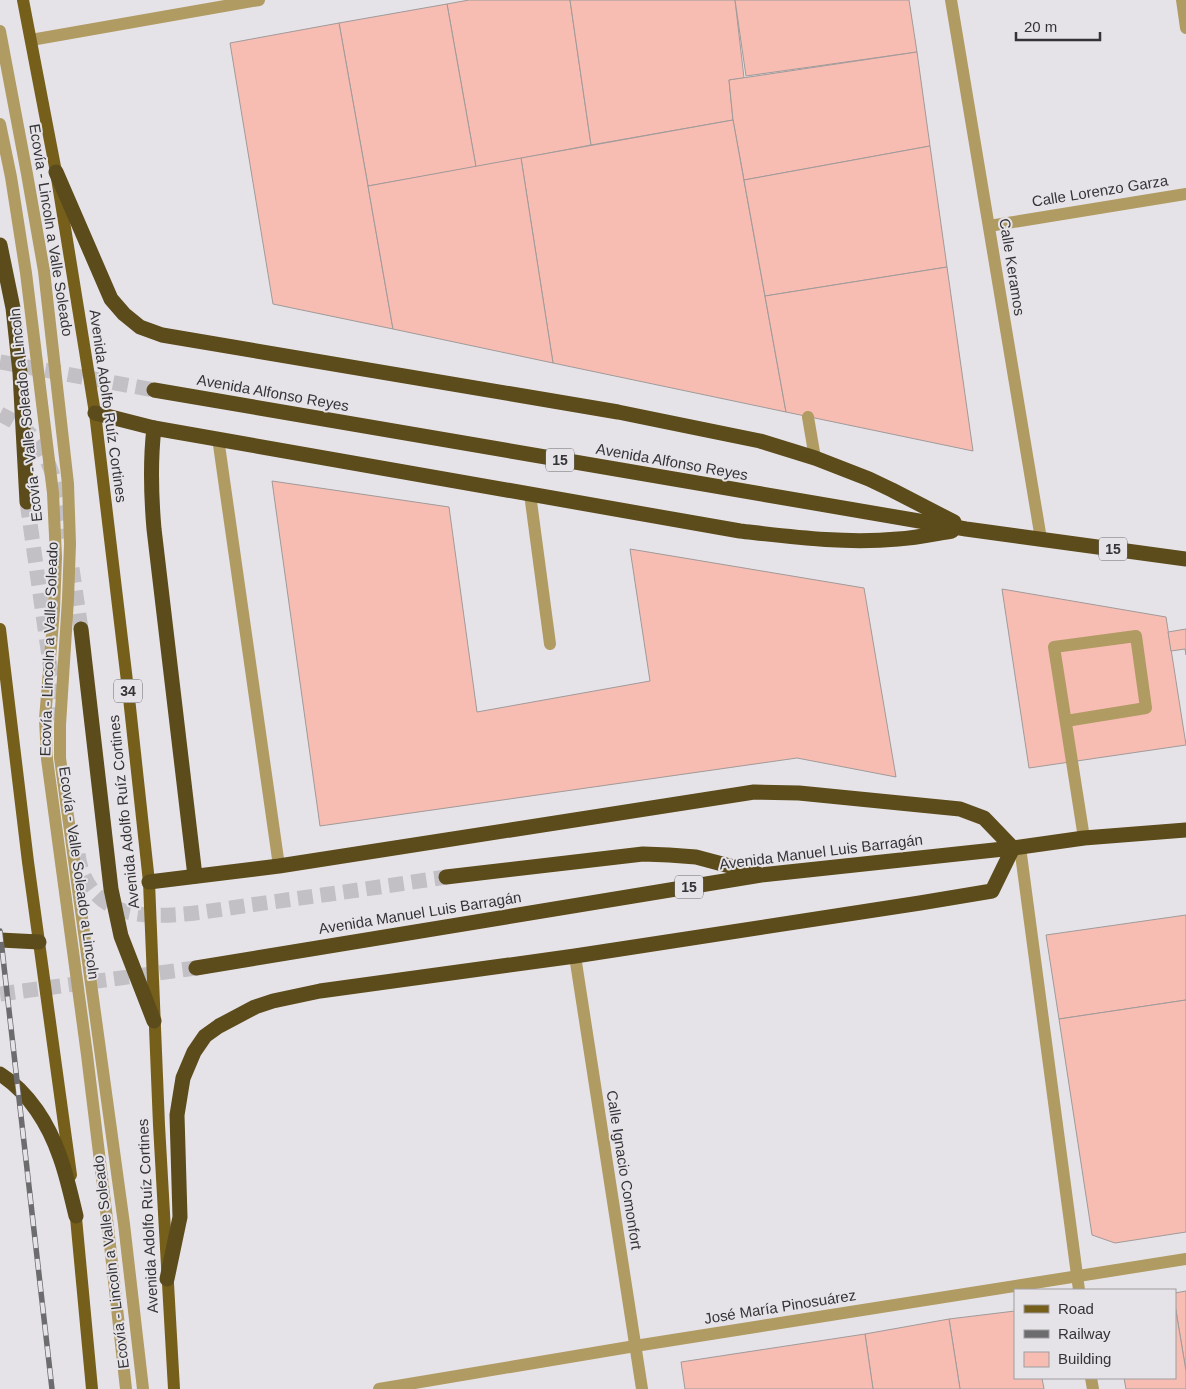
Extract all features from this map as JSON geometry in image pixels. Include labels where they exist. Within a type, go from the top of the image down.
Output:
[{"type":"highway","points":[[56,172],[111,299],[124,314],[140,327],[162,335],[618,412],[760,441],[815,458],[892,490],[966,529]]},
{"type":"highway","points":[[0,245],[13,308],[20,373],[27,502]]},
{"type":"highway","name":"Avenida Alfonso Reyes","points":[[154,390],[966,529],[1186,559]]},
{"type":"highway","points":[[95,414],[154,428],[740,531],[805,539],[853,541],[899,539],[966,529]]},
{"type":"highway","points":[[154,428],[151,463],[154,529],[195,876]]},
{"type":"highway","points":[[81,629],[110,888],[121,936],[154,1021]]},
{"type":"highway","points":[[149,882],[279,866],[754,792],[799,794],[960,810],[984,818],[1017,847],[992,891],[575,956],[320,992],[273,1001],[238,1015],[205,1036],[194,1052],[183,1078],[177,1115],[180,1217],[167,1279]]},
{"type":"highway","name":"Avenida Manuel Luis Barragán","points":[[196,968],[761,875],[1084,838],[1186,830]]},
{"type":"highway","points":[[446,877],[643,854],[696,857],[761,875]]},
{"type":"highway","points":[[0,940],[39,942]]},
{"type":"highway","points":[[0,1074],[18,1088],[40,1116],[51,1135],[60,1157],[76,1216]]},
{"type":"main road","name":"Avenida Adolfo Ruíz Cortines","points":[[23,0],[56,172],[95,414],[129,698],[149,882],[154,1021],[174,1389]]},
{"type":"main road","points":[[0,630],[26,853],[76,1216],[92,1389]]},
{"type":"street","points":[[31,40],[259,0]]},
{"type":"street","name":"Calle Keramos","points":[[951,0],[1041,539]]},
{"type":"street","points":[[1182,0],[1186,28]]},
{"type":"street","name":"Ecovía - Lincoln a Valle Soleado","points":[[0,31],[28,174],[44,271],[68,484],[69,590],[60,725],[60,758],[124,1224],[142,1384]]},
{"type":"street","name":"Ecovía - Valle Soleado a Lincoln","points":[[0,124],[26,272],[53,501],[56,557],[54,610],[45,719],[47,759],[88,1064],[126,1385]]},
{"type":"street","name":"Calle Lorenzo Garza","points":[[989,226],[1186,194]]},
{"type":"street","points":[[808,417],[815,458]]},
{"type":"street","points":[[218,438],[279,866]]},
{"type":"street","points":[[530,494],[550,644]]},
{"type":"street","points":[[1066,721],[1146,708],[1136,636],[1054,647],[1084,838]]},
{"type":"street","points":[[1017,847],[1079,1289]]},
{"type":"street","name":"Calle Ignacio Comonfort","points":[[575,956],[642,1389]]},
{"type":"street","name":"José María Pinosuárez","points":[[379,1389],[635,1346],[1186,1259]]},
{"type":"building","points":[[469,0],[570,0],[591,145],[476,167],[447,4]]},
{"type":"building","points":[[570,0],[735,0],[744,78],[729,80],[733,120],[591,145]]},
{"type":"building","points":[[735,0],[909,0],[917,52],[746,76]]},
{"type":"building","points":[[447,4],[476,167],[368,186],[339,23]]},
{"type":"building","points":[[339,23],[393,329],[273,304],[230,43]]},
{"type":"building","points":[[917,52],[930,146],[744,180],[733,120],[729,80]]},
{"type":"building","points":[[733,120],[786,412],[553,363],[521,158]]},
{"type":"building","points":[[930,146],[947,267],[765,296],[744,180]]},
{"type":"building","points":[[521,158],[553,363],[393,329],[368,186]]},
{"type":"building","points":[[947,267],[973,451],[786,412],[765,296]]},
{"type":"building","points":[[272,481],[449,507],[477,712],[650,681],[630,549],[864,588],[896,777],[797,758],[320,826]]},
{"type":"building","points":[[1002,589],[1166,617],[1186,745],[1029,768]]},
{"type":"building","points":[[1186,629],[1186,655],[1185,649],[1171,651],[1168,632]]},
{"type":"building","points":[[1186,915],[1186,1000],[1059,1019],[1046,935]]},
{"type":"building","points":[[1186,1000],[1186,1232],[1115,1243],[1092,1235],[1059,1019]]},
{"type":"building","points":[[1186,1291],[1186,1371],[1176,1311],[1176,1293]]},
{"type":"building","points":[[1014,1311],[1014,1379],[1042,1379],[1044,1389],[960,1389],[949,1319]]},
{"type":"building","points":[[1176,1311],[1186,1371],[1186,1389],[1126,1389],[1124,1379],[1176,1379]]},
{"type":"building","points":[[949,1319],[960,1389],[873,1389],[865,1334]]},
{"type":"building","points":[[865,1334],[873,1389],[685,1389],[681,1362]]},
{"type":"tunnel","points":[[0,362],[154,390]]},
{"type":"tunnel","points":[[0,414],[29,433],[45,456],[55,482],[67,538]]},
{"type":"tunnel","points":[[27,502],[58,720]]},
{"type":"tunnel","points":[[72,568],[81,629]]},
{"type":"tunnel","points":[[78,854],[82,872],[90,888],[102,900],[118,909],[148,915],[201,912],[446,877]]},
{"type":"tunnel","points":[[0,994],[196,968]]},
{"type":"railway","points":[[0,931],[52,1389]]}]
